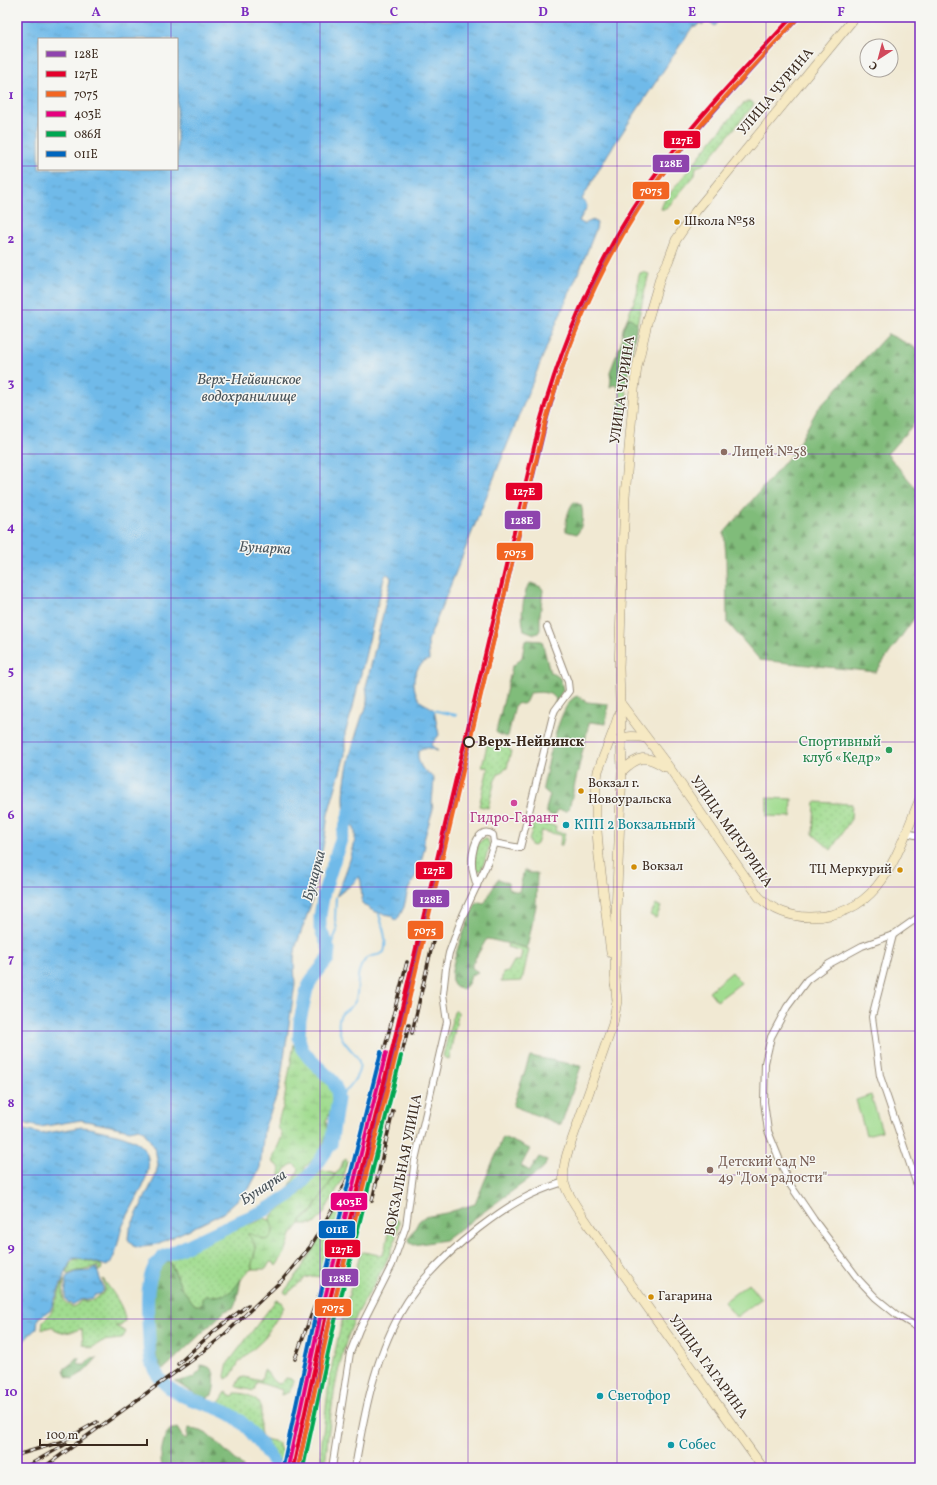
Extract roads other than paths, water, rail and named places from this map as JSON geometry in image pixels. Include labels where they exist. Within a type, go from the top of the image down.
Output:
[{"type":"street","name":"УЛИЦА ЧУРИНА","points":[[615,984],[616,912],[622,771],[619,668],[625,496],[634,390],[645,332],[661,275],[668,262],[676,240],[695,212],[856,17]]},
{"type":"street","points":[[477,886],[472,865],[472,854],[475,844],[480,836],[486,833],[493,835],[494,842],[520,848],[553,715],[555,710],[569,692],[568,682],[547,627]]},
{"type":"street","points":[[354,1468],[360,1437],[380,1360],[401,1311],[415,1292],[442,1262],[472,1234],[512,1204],[534,1192],[564,1182],[564,1165],[567,1154],[613,1024],[617,1001],[604,909],[596,801],[598,771],[613,732],[621,704]]},
{"type":"street","name":"УЛИЦА МИЧУРИНА","points":[[621,704],[671,770],[759,897],[765,903],[781,912],[806,917],[827,916],[853,907],[872,894],[885,877],[920,799]]},
{"type":"street","points":[[605,752],[621,739],[628,736],[646,738]]},
{"type":"street","points":[[622,771],[632,762],[645,758],[651,759],[671,770]]},
{"type":"street","points":[[906,833],[920,836]]},
{"type":"street","name":"ВОКЗАЛЬНАЯ УЛИЦА","points":[[332,1468],[350,1353],[359,1330],[392,1265],[406,1226],[415,1160],[447,1022],[443,994],[447,961],[457,928],[477,886],[494,842]]},
{"type":"street","points":[[604,909],[610,915],[616,912]]},
{"type":"street","points":[[920,916],[893,935],[862,946],[829,964],[807,980],[787,1007],[772,1037],[765,1063],[764,1102],[768,1131],[789,1183],[814,1220],[859,1280],[876,1298],[897,1315],[920,1329]]},
{"type":"street","points":[[893,935],[872,1017],[880,1076],[920,1194]]},
{"type":"street","name":"УЛИЦА ГАГАРИНА","points":[[564,1182],[573,1200],[590,1227],[763,1468]]},
{"type":"water","name":"Верх-Нейвинское водохранилище","points":[[17,17],[722,17],[715,26],[707,20],[703,25],[700,23],[696,27],[693,26],[608,154],[582,199],[586,203],[587,207],[579,221],[584,224],[593,220],[597,223],[596,229],[428,641],[429,660],[419,666],[416,671],[414,682],[416,694],[422,703],[434,710],[439,735],[431,745],[438,751],[430,748],[424,748],[419,751],[418,754],[422,768],[434,779],[433,809],[424,840],[425,845],[420,868],[408,890],[404,907],[399,917],[395,921],[391,915],[375,912],[362,903],[361,882],[359,876],[336,897],[354,846],[355,832],[353,825],[345,811],[344,787],[353,746],[366,706],[366,687],[391,579],[387,574],[385,576],[352,711],[345,733],[345,755],[328,814],[325,837],[311,904],[296,946],[294,958],[295,985],[279,1090],[264,1129],[260,1168],[249,1189],[223,1213],[201,1224],[157,1244],[140,1248],[133,1246],[128,1239],[129,1230],[155,1177],[158,1165],[155,1148],[143,1130],[139,1128],[130,1130],[81,1120],[40,1127],[17,1121]]},
{"type":"water","points":[[82,1127],[122,1136],[138,1143],[147,1154],[148,1170],[145,1181],[123,1225],[113,1259],[107,1266],[76,1258],[71,1260],[50,1311],[38,1318],[37,1328],[28,1336],[19,1350],[17,1364],[17,1128],[41,1134]]},
{"type":"water","points":[[96,1267],[103,1291],[100,1294],[95,1295],[93,1298],[81,1300],[72,1305],[69,1303],[65,1297],[67,1276],[76,1272],[90,1271]]},
{"type":"waterway","points":[[432,710],[456,715]]},
{"type":"waterway","name":"Бунарка","points":[[278,1468],[256,1439],[237,1419],[222,1410],[179,1394],[171,1389],[158,1376],[151,1362],[149,1353],[148,1288],[153,1270],[156,1264],[163,1257],[264,1211],[290,1195],[312,1172],[331,1144],[338,1099],[337,1091],[333,1081],[309,1058],[302,1049],[299,1038],[300,1020],[307,989],[312,979],[328,959],[329,949],[320,928],[320,916],[324,892],[353,802]]},
{"type":"waterway","points":[[329,949],[337,931],[335,919],[336,897]]},
{"type":"waterway","points":[[338,1099],[353,1082],[359,1072],[360,1067],[357,1057],[342,1037],[339,1029],[340,1017],[356,999],[358,974],[365,960],[384,952],[385,938],[379,914]]},
{"type":"railway","points":[[412,1033],[437,924]]},
{"type":"railway","points":[[363,1132],[407,962]]},
{"type":"railway","points":[[334,1323],[409,1025]]},
{"type":"railway","points":[[372,1201],[393,1111]]},
{"type":"railway","points":[[43,1468],[195,1358],[224,1335],[283,1279],[310,1247],[338,1200],[354,1163],[364,1127]]},
{"type":"railway","points":[[295,1359],[341,1231],[353,1176]]},
{"type":"railway","points":[[178,1364],[213,1332],[248,1305]]},
{"type":"railway","points":[[17,1455],[61,1442],[97,1422]]},
{"type":"railway","points":[[24,1468],[66,1444]]},
{"type":"place","name":"Школа №58","points":[[677,222]]},
{"type":"place","name":"Лицей №58","points":[[724,452]]},
{"type":"place","name":"Верх-Нейвинск","points":[[469,742]]},
{"type":"place","name":"Спортивный клуб «Кедр»","points":[[889,750]]},
{"type":"place","name":"Вокзал г. Новоуральска","points":[[581,791]]},
{"type":"place","name":"Гидро-Гарант","points":[[514,803]]},
{"type":"place","name":"КПП 2 Вокзальный","points":[[566,825]]},
{"type":"place","name":"Вокзал","points":[[634,867]]},
{"type":"place","name":"ТЦ Меркурий","points":[[900,870]]},
{"type":"place","name":"Детский сад № 49 \"Дом радости\"","points":[[710,1170]]},
{"type":"place","name":"Гагарина","points":[[651,1297]]},
{"type":"place","name":"Светофор","points":[[600,1396]]},
{"type":"place","name":"Собес","points":[[671,1445]]}]
